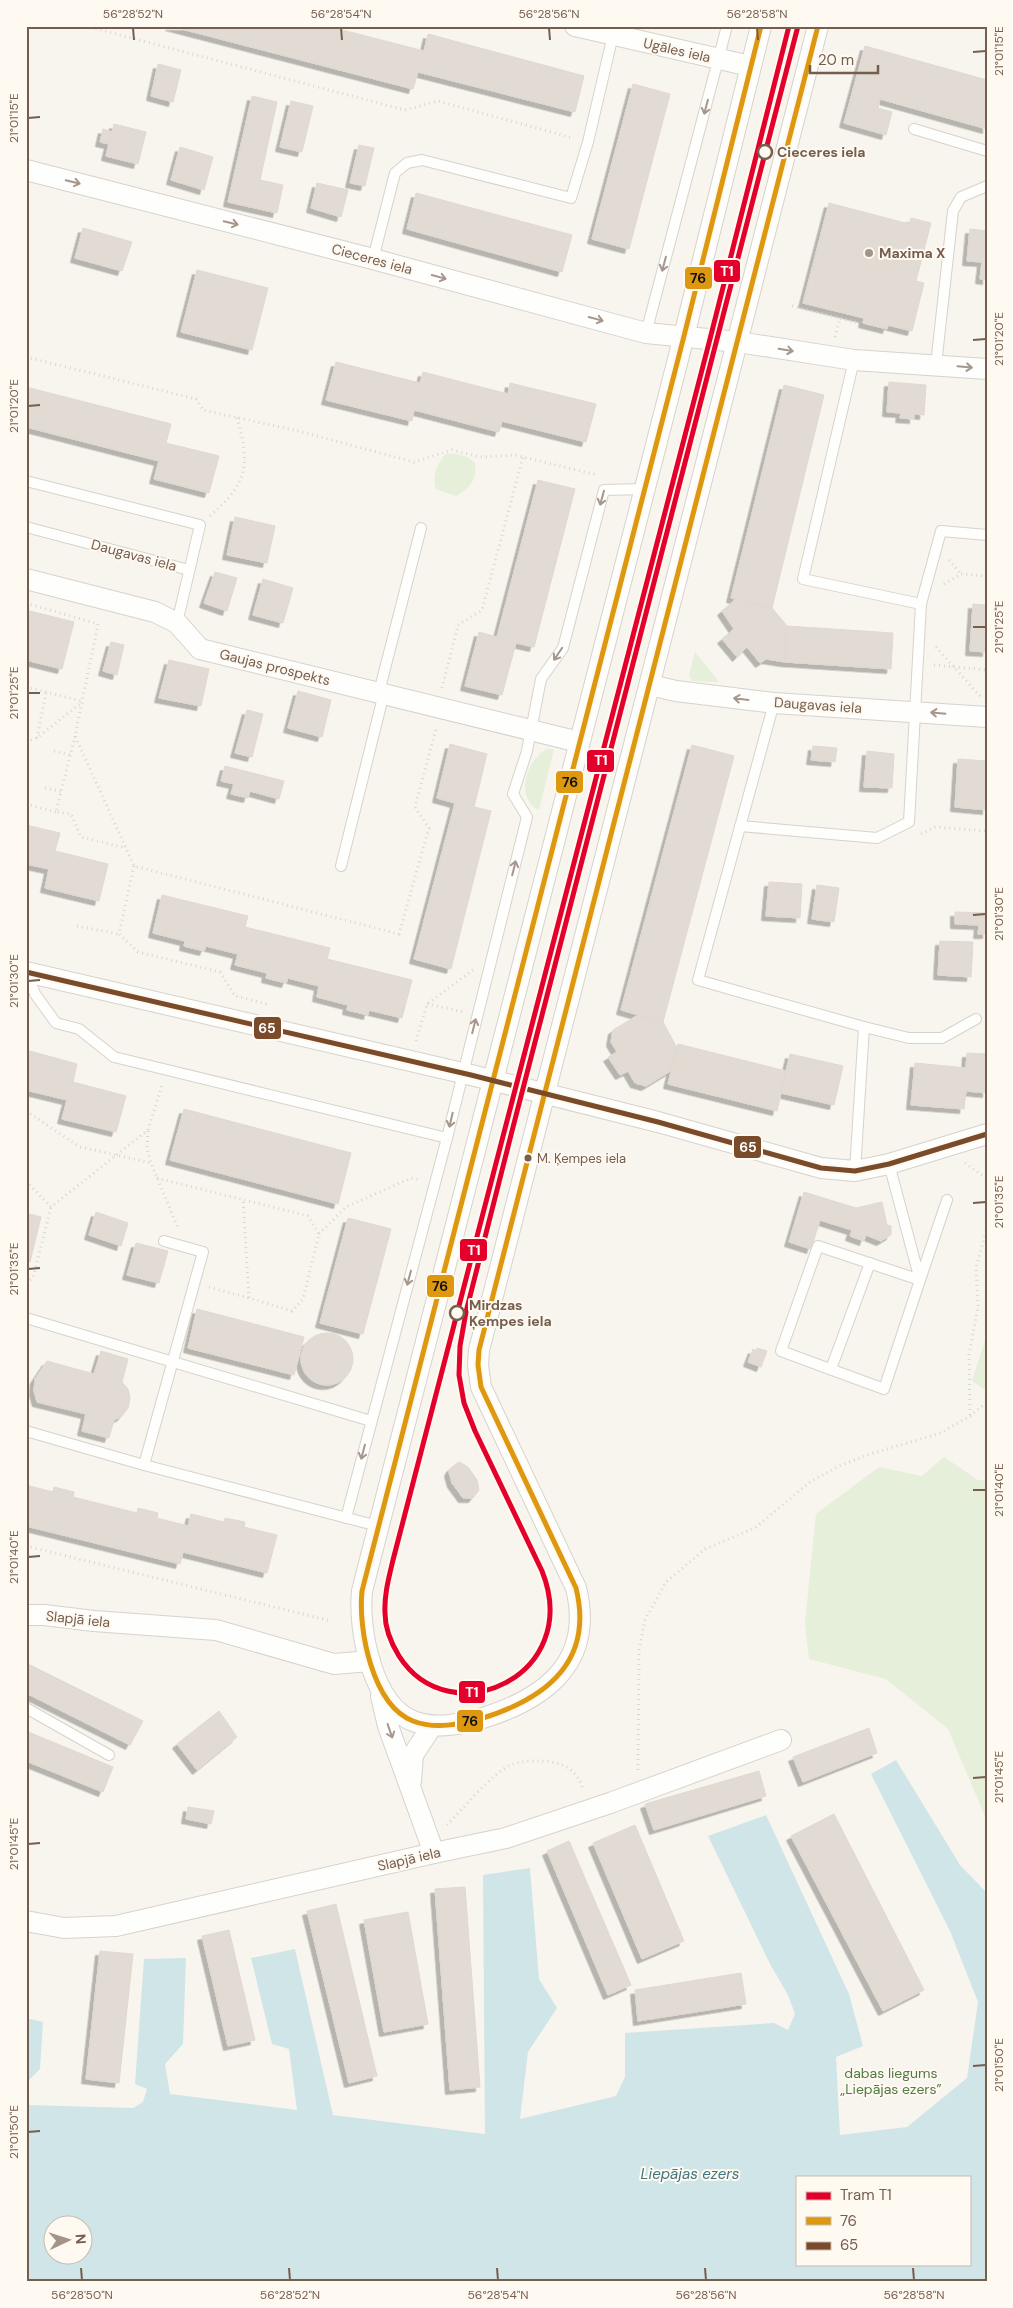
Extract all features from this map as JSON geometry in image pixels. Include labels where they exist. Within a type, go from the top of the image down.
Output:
[{"type":"street","name":"Ugāles iela","points":[[574,26],[750,66]]},
{"type":"street","points":[[432,1847],[388,1726],[378,1684],[362,1636],[360,1605],[378,1526],[494,1081],[761,26]]},
{"type":"street","points":[[378,1684],[394,1709],[412,1721],[432,1726],[460,1724],[502,1712],[533,1697],[560,1676],[576,1649],[582,1620],[576,1588],[481,1387],[478,1365],[488,1315],[818,26]]},
{"type":"street","name":"Cieceres iela","points":[[26,170],[374,259],[646,333],[738,342],[854,360],[987,369]]},
{"type":"street","points":[[26,578],[155,612],[176,623]]},
{"type":"street","name":"Gaujas prospekts","points":[[176,623],[200,649],[531,728],[579,742]]},
{"type":"street","name":"Daugavas iela","points":[[650,684],[676,691],[774,703],[916,711],[986,709]]},
{"type":"street","points":[[27,972],[462,1073],[658,1122],[821,1168],[856,1172],[889,1164],[987,1134]]},
{"type":"street","name":"Slapjā iela","points":[[26,1616],[44,1614],[94,1621],[216,1630],[334,1664],[370,1661]]},
{"type":"street","points":[[410,1785],[413,1755],[432,1726]]},
{"type":"street","name":"Slapjā iela","points":[[26,1921],[64,1928],[116,1926],[432,1847],[506,1838],[638,1793],[781,1740]]},
{"type":"lane","points":[[646,333],[727,26]]},
{"type":"lane","points":[[374,259],[395,173],[407,162],[422,160],[571,198],[588,142],[613,35]]},
{"type":"lane","points":[[914,129],[987,151]]},
{"type":"lane","points":[[936,365],[953,211],[961,197],[987,186]]},
{"type":"lane","points":[[854,360],[803,579],[923,600]]},
{"type":"lane","points":[[26,481],[200,525],[189,570]]},
{"type":"lane","points":[[346,1518],[435,1182],[527,817],[513,794],[527,751],[541,679],[563,648],[604,490],[644,489]]},
{"type":"lane","name":"Daugavas iela","points":[[26,527],[189,570],[176,623]]},
{"type":"lane","points":[[341,866],[421,528]]},
{"type":"lane","points":[[740,826],[877,838],[908,822],[923,600],[941,531],[987,535]]},
{"type":"lane","points":[[774,703],[698,980],[909,1038],[942,1038],[976,1019]]},
{"type":"lane","points":[[27,972],[35,994],[56,1023],[79,1029],[114,1057],[166,1068],[446,1138]]},
{"type":"lane","points":[[856,1172],[864,1027]]},
{"type":"lane","points":[[889,1164],[920,1280]]},
{"type":"lane","points":[[920,1280],[818,1246],[781,1351],[884,1389],[947,1200]]},
{"type":"lane","points":[[144,1465],[203,1252],[164,1241]]},
{"type":"lane","points":[[831,1369],[870,1263]]},
{"type":"lane","points":[[26,1318],[371,1421]]},
{"type":"lane","points":[[26,1431],[144,1465],[378,1526]]},
{"type":"lane","points":[[26,1708],[109,1755]]},
{"type":"path","points":[[86,26],[405,110],[438,101],[588,142]]},
{"type":"path","points":[[792,306],[859,323]]},
{"type":"path","points":[[26,357],[196,399],[203,410],[298,431],[414,462],[452,450],[480,457],[515,455],[599,476]]},
{"type":"path","points":[[200,525],[227,501],[240,484],[245,465],[243,442],[237,417]]},
{"type":"path","points":[[437,706],[458,625],[482,610],[523,457]]},
{"type":"path","points":[[923,600],[961,574],[987,576]]},
{"type":"path","points":[[26,603],[98,624],[63,792],[56,812]]},
{"type":"path","points":[[920,630],[954,667],[986,709]]},
{"type":"path","points":[[918,664],[987,670]]},
{"type":"path","points":[[26,687],[82,701]]},
{"type":"path","points":[[37,738],[46,692]]},
{"type":"path","points":[[26,742],[37,738],[82,701]]},
{"type":"path","points":[[134,866],[399,934],[429,828],[415,807],[436,727]]},
{"type":"path","points":[[75,736],[134,866],[119,934]]},
{"type":"path","points":[[54,751],[70,755]]},
{"type":"path","points":[[45,788],[63,792]]},
{"type":"path","points":[[26,804],[71,814],[81,837],[126,848]]},
{"type":"path","points":[[77,926],[119,934],[138,952],[220,972],[235,996],[274,1005]]},
{"type":"path","points":[[411,1061],[427,1004],[492,955]]},
{"type":"path","points":[[427,1004],[476,1016]]},
{"type":"path","points":[[407,1039],[424,1043]]},
{"type":"path","points":[[166,1068],[148,1130],[147,1148],[151,1163],[185,1247]]},
{"type":"path","points":[[26,1111],[80,1146],[151,1163]]},
{"type":"path","points":[[26,1283],[33,1278],[51,1207],[148,1130]]},
{"type":"path","points":[[965,1162],[987,1179]]},
{"type":"path","points":[[157,1178],[308,1216],[319,1234]]},
{"type":"path","points":[[194,1283],[292,1311],[303,1299],[319,1234],[346,1207],[411,1178],[435,1182]]},
{"type":"path","points":[[26,1180],[51,1207]]},
{"type":"path","points":[[243,1200],[249,1298]]},
{"type":"path","points":[[970,1416],[969,1355],[978,1306],[976,1268],[987,1228]]},
{"type":"path","points":[[638,1793],[639,1650],[645,1620],[666,1582],[705,1549],[755,1528],[810,1482],[839,1466],[870,1454],[942,1433],[970,1416],[987,1402]]},
{"type":"path","points":[[26,1546],[331,1621]]},
{"type":"path","points":[[432,1847],[484,1786],[509,1766],[523,1762],[551,1762],[566,1765],[581,1781],[585,1811]]},
{"type":"green space","points":[[446,454],[461,455],[475,463],[475,474],[472,483],[456,496],[436,489],[436,470]]},
{"type":"green space","points":[[695,652],[719,682],[692,681],[689,675]]},
{"type":"green space","points":[[547,749],[554,749],[539,810],[531,804],[527,797],[526,779],[534,761]]},
{"type":"green space","points":[[987,1334],[987,1391],[972,1381]]},
{"type":"green space","points":[[944,1457],[978,1480],[987,1480],[987,1821],[948,1729],[886,1679],[809,1659],[805,1623],[816,1514],[879,1467],[922,1476]]},
{"type":"water","name":"Liepājas ezers","points":[[896,1760],[960,1865],[987,1893],[987,2282],[26,2282],[26,2105],[133,2108],[143,2102],[147,2089],[135,2084],[144,1959],[186,1958],[183,2044],[165,2064],[170,2094],[297,2110],[289,2049],[272,2044],[251,1958],[295,1949],[333,2115],[485,2134],[483,1875],[530,1868],[539,1979],[557,2008],[528,2052],[520,2119],[616,2096],[625,2077],[625,2033],[774,2023],[788,2030],[795,2014],[788,1995],[770,1964],[708,1836],[766,1815],[849,1994],[863,2046],[836,2057],[840,2135],[907,2127],[967,2078],[978,2002],[950,1931],[871,1774]]},
{"type":"water","points":[[26,2018],[43,2022],[40,2069],[29,2080],[26,2080]]},
{"type":"building","points":[[170,26],[327,26],[424,51],[428,34],[584,76],[575,112],[418,72],[413,89]]},
{"type":"building","points":[[865,46],[987,80],[987,129],[880,99],[878,108],[892,112],[886,135],[844,123]]},
{"type":"building","points":[[158,64],[181,70],[173,102],[151,96]]},
{"type":"building","points":[[633,84],[670,94],[629,249],[592,239]]},
{"type":"building","points":[[252,96],[277,102],[260,180],[283,185],[277,213],[228,202]]},
{"type":"building","points":[[291,101],[313,106],[302,152],[280,147]]},
{"type":"building","points":[[114,124],[146,132],[138,164],[106,156],[109,144],[100,142],[103,129],[112,132]]},
{"type":"building","points":[[359,145],[374,148],[365,186],[350,183]]},
{"type":"building","points":[[180,147],[213,157],[204,190],[171,180]]},
{"type":"building","points":[[317,183],[348,190],[341,217],[311,208]]},
{"type":"building","points":[[416,193],[572,235],[562,272],[407,229]]},
{"type":"building","name":"Maxima X","points":[[829,203],[909,224],[911,218],[931,223],[916,281],[924,283],[912,331],[888,325],[887,329],[863,323],[864,318],[803,303]]},
{"type":"building","points":[[83,228],[132,242],[122,271],[75,258]]},
{"type":"building","points":[[970,229],[987,231],[987,280],[980,279],[982,262],[967,261]]},
{"type":"building","points":[[197,270],[268,288],[252,350],[181,332]]},
{"type":"building","points":[[336,362],[420,383],[423,372],[508,394],[510,383],[596,404],[586,442],[502,421],[499,432],[414,410],[412,421],[326,400]]},
{"type":"building","points":[[889,382],[926,385],[924,415],[914,414],[914,419],[900,418],[901,413],[887,412]]},
{"type":"building","points":[[784,385],[824,395],[772,608],[731,598]]},
{"type":"building","points":[[26,387],[171,424],[166,443],[219,456],[209,493],[154,479],[159,461],[26,427]]},
{"type":"building","points":[[538,480],[575,489],[534,647],[516,643],[502,695],[465,686],[479,632],[497,637]]},
{"type":"building","points":[[235,517],[275,526],[267,563],[227,555]]},
{"type":"building","points":[[215,572],[237,578],[227,611],[204,603]]},
{"type":"building","points":[[263,579],[293,588],[283,623],[253,615]]},
{"type":"building","points":[[736,599],[772,608],[787,626],[785,662],[766,659],[760,663],[747,647],[737,657],[722,639],[734,629],[722,611]]},
{"type":"building","points":[[973,604],[987,605],[987,652],[970,651]]},
{"type":"building","points":[[26,610],[74,622],[62,669],[26,660]]},
{"type":"building","points":[[787,626],[893,633],[891,669],[785,662]]},
{"type":"building","points":[[111,642],[124,645],[117,675],[103,671]]},
{"type":"building","points":[[169,660],[209,669],[201,706],[159,698]]},
{"type":"building","points":[[298,691],[331,700],[322,737],[288,728]]},
{"type":"building","points":[[247,710],[263,714],[252,757],[235,753]]},
{"type":"building","points":[[450,744],[487,754],[474,807],[491,811],[451,969],[414,959],[455,803],[437,798]]},
{"type":"building","points":[[692,745],[734,756],[663,1022],[621,1010]]},
{"type":"building","points":[[813,746],[837,748],[835,762],[811,760]]},
{"type":"building","points":[[867,751],[894,754],[892,788],[864,787]]},
{"type":"building","points":[[958,759],[987,761],[987,810],[955,807]]},
{"type":"building","points":[[225,766],[284,781],[279,799],[250,791],[248,798],[231,794],[234,784],[221,781]]},
{"type":"building","points":[[26,825],[60,833],[55,851],[108,864],[99,901],[45,888],[49,869],[26,864]]},
{"type":"building","points":[[769,882],[802,884],[800,918],[766,916]]},
{"type":"building","points":[[817,885],[839,888],[834,922],[812,919]]},
{"type":"building","points":[[162,895],[248,916],[245,927],[330,948],[327,959],[412,980],[402,1018],[369,1010],[368,1015],[347,1010],[348,1005],[317,997],[319,986],[288,978],[286,983],[266,978],[267,973],[235,965],[238,954],[206,946],[204,951],[184,946],[185,941],[153,933]]},
{"type":"building","points":[[955,912],[987,913],[987,934],[978,934],[979,925],[955,924]]},
{"type":"building","points":[[940,941],[973,942],[971,977],[938,975]]},
{"type":"building","points":[[638,1015],[663,1022],[677,1048],[672,1070],[646,1086],[635,1083],[628,1071],[620,1075],[608,1057],[617,1052],[611,1042],[613,1030]]},
{"type":"building","points":[[678,1044],[786,1071],[777,1111],[668,1084]]},
{"type":"building","points":[[26,1050],[77,1064],[73,1082],[126,1096],[116,1132],[62,1119],[67,1100],[26,1090]]},
{"type":"building","points":[[967,1053],[987,1054],[987,1093],[966,1091],[964,1109],[911,1105],[915,1063],[966,1068]]},
{"type":"building","points":[[790,1054],[843,1066],[834,1105],[781,1093]]},
{"type":"building","points":[[184,1109],[351,1153],[338,1204],[170,1160]]},
{"type":"building","points":[[804,1192],[856,1208],[882,1202],[887,1225],[891,1226],[891,1235],[881,1241],[866,1235],[864,1241],[850,1236],[852,1230],[820,1220],[811,1249],[789,1242]]},
{"type":"building","points":[[96,1212],[128,1223],[121,1246],[89,1235]]},
{"type":"building","points":[[26,1213],[41,1217],[30,1262],[26,1261]]},
{"type":"building","points":[[348,1218],[391,1229],[363,1334],[320,1323]]},
{"type":"building","points":[[136,1243],[168,1251],[159,1283],[127,1275]]},
{"type":"building","points":[[197,1309],[304,1337],[294,1375],[188,1348]]},
{"type":"building","points":[[322,1333],[332,1333],[342,1337],[349,1344],[353,1359],[349,1374],[342,1381],[332,1385],[322,1385],[312,1381],[305,1374],[301,1364],[301,1354],[305,1344],[312,1337]]},
{"type":"building","points":[[757,1348],[767,1351],[761,1367],[748,1362],[753,1349],[756,1351]]},
{"type":"building","points":[[101,1351],[128,1359],[122,1382],[128,1389],[130,1398],[128,1408],[122,1416],[114,1420],[109,1438],[82,1431],[86,1414],[37,1402],[34,1391],[35,1379],[47,1361],[94,1374]]},
{"type":"building","points":[[459,1462],[468,1467],[477,1480],[479,1490],[473,1498],[463,1498],[452,1483],[449,1472]]},
{"type":"building","points":[[26,1485],[53,1492],[54,1487],[74,1492],[73,1497],[137,1513],[138,1508],[158,1513],[157,1518],[188,1526],[191,1514],[224,1522],[225,1518],[245,1522],[244,1527],[277,1535],[267,1573],[183,1552],[180,1564],[26,1526]]},
{"type":"building","points":[[26,1663],[143,1721],[130,1745],[26,1693]]},
{"type":"building","points":[[219,1711],[237,1737],[197,1770],[177,1744]]},
{"type":"building","points":[[869,1728],[877,1753],[803,1782],[793,1757]]},
{"type":"building","points":[[26,1731],[113,1767],[103,1792],[26,1761]]},
{"type":"building","points":[[759,1771],[766,1796],[654,1830],[645,1804]]},
{"type":"building","points":[[188,1807],[214,1811],[211,1824],[186,1819]]},
{"type":"building","points":[[834,1814],[924,1990],[883,2011],[791,1836]]},
{"type":"building","points":[[635,1825],[684,1941],[642,1959],[593,1843]]},
{"type":"building","points":[[569,1841],[631,1985],[608,1995],[547,1851]]},
{"type":"building","points":[[465,1887],[480,2087],[450,2090],[435,1889]]},
{"type":"building","points":[[336,1904],[377,2076],[349,2083],[307,1911]]},
{"type":"building","points":[[408,1912],[428,2024],[384,2032],[364,1920]]},
{"type":"building","points":[[229,1930],[255,2040],[228,2046],[202,1936]]},
{"type":"building","points":[[100,1951],[133,1954],[119,2083],[86,2079]]},
{"type":"building","points":[[741,1973],[746,2004],[638,2021],[635,1990]]},
{"type":"tram line","name":"T1","points":[[789,26],[710,339],[388,1579],[385,1619],[396,1651],[422,1680],[449,1691],[478,1692],[505,1683],[529,1665],[545,1640],[550,1608],[542,1571],[475,1431],[464,1403],[459,1375],[460,1346],[466,1312],[512,1131],[798,26]]},
{"type":"transit line","name":"76","points":[[761,26],[684,336],[362,1591],[361,1607],[366,1645],[378,1683],[387,1699],[399,1712],[413,1721],[422,1724],[439,1726],[466,1722],[506,1710],[527,1700],[560,1673],[571,1656],[578,1636],[580,1614],[576,1588],[481,1387],[478,1365],[479,1350],[818,26]]},
{"type":"transit line","name":"65","points":[[26,972],[471,1075],[658,1122],[821,1168],[855,1171],[889,1164],[987,1134]]},
{"type":"place","name":"Cieceres iela","points":[[765,152]]},
{"type":"place","name":"Maxima X","points":[[869,253]]},
{"type":"place","name":"M. Ķempes iela","points":[[528,1158]]},
{"type":"place","name":"Mirdzas Ķempes iela","points":[[457,1313]]},
{"type":"park label","name":"dabas liegums „Liepājas ezers”","points":[[891,2082]]}]
